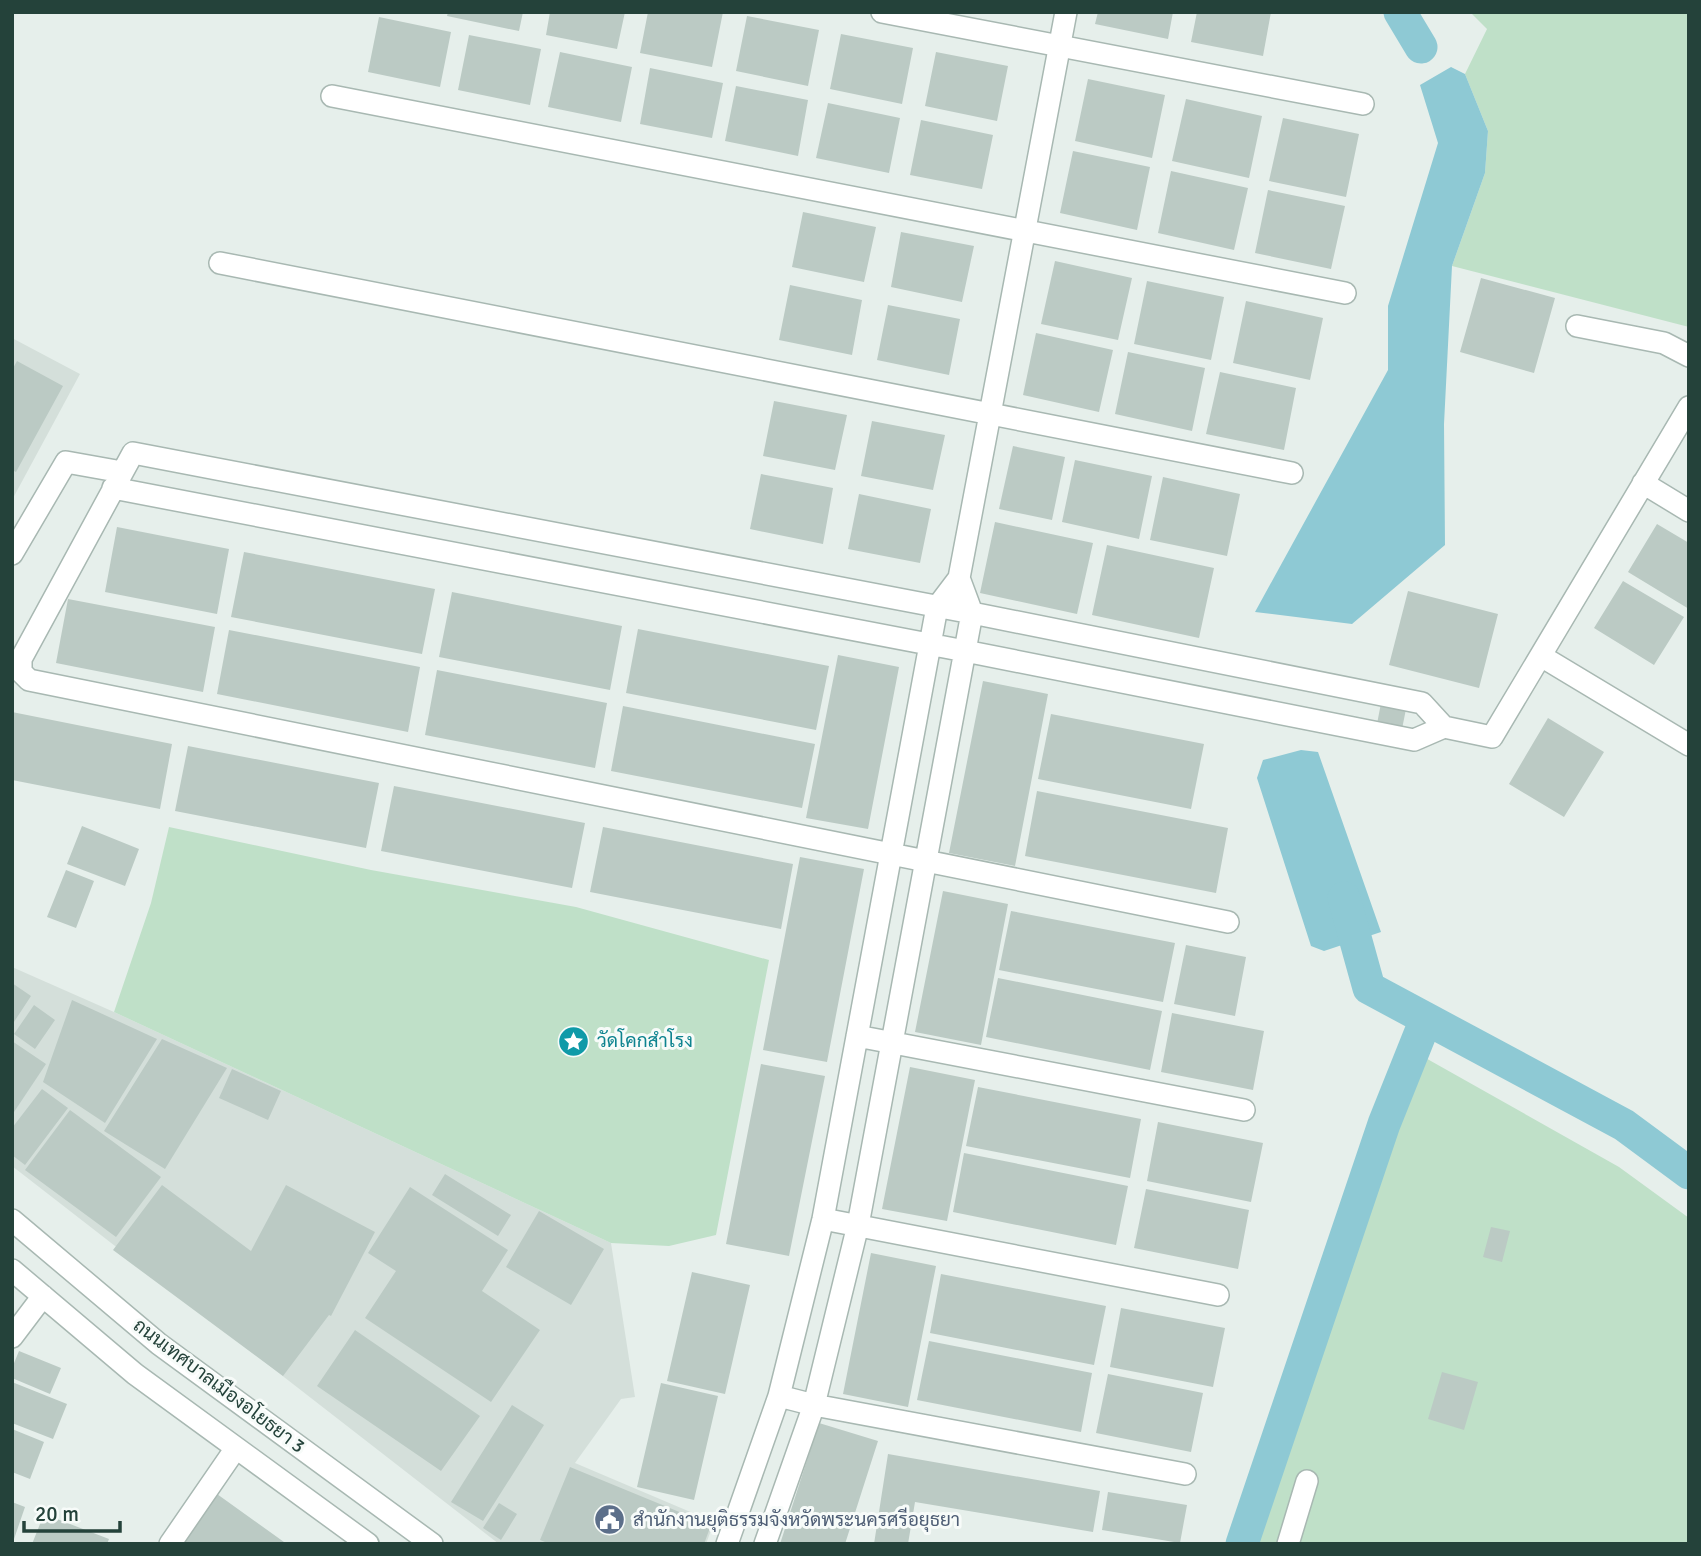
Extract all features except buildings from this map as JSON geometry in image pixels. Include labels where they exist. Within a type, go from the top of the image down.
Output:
[{"type":"street","points":[[882,12],[1363,104]]},
{"type":"street","points":[[727,1544],[779,1396],[823,1219],[937,607],[959,578],[1066,12]]},
{"type":"street","points":[[332,96],[1345,293]]},
{"type":"street","points":[[220,263],[1292,473]]},
{"type":"street","points":[[1577,327],[1664,343],[1689,356]]},
{"type":"street","points":[[12,554],[66,462],[118,480],[275,519],[1414,740],[1444,727],[1492,737],[1689,407]]},
{"type":"street","points":[[1228,922],[29,680],[21,672],[21,659],[133,453],[1365,691],[1422,703],[1444,727]]},
{"type":"street","points":[[275,519],[282,482]]},
{"type":"street","points":[[1643,483],[1689,511]]},
{"type":"street","points":[[375,538],[382,501]]},
{"type":"street","points":[[479,558],[486,520]]},
{"type":"street","points":[[576,577],[583,539]]},
{"type":"street","points":[[671,594],[678,557]]},
{"type":"street","points":[[772,614],[779,576]]},
{"type":"street","points":[[765,1544],[814,1405],[858,1225],[972,613],[959,578]]},
{"type":"street","points":[[1056,669],[1064,631]]},
{"type":"street","points":[[1127,683],[1134,645]]},
{"type":"street","points":[[1541,656],[1689,746]]},
{"type":"street","points":[[1198,696],[1205,660]]},
{"type":"street","points":[[1282,714],[1289,676]]},
{"type":"street","points":[[1358,729],[1365,691]]},
{"type":"street","points":[[908,762],[943,769]]},
{"type":"street","points":[[873,948],[908,955]]},
{"type":"street","points":[[857,1036],[1244,1110]]},
{"type":"street","points":[[840,1128],[875,1135]]},
{"type":"street","points":[[823,1219],[1218,1295]]},
{"type":"street","name":"ถนนเทศบาลเมืองอโยธยา 3","points":[[12,1220],[159,1344],[432,1544]]},
{"type":"street","name":"ถนนเทศบาลเมืองอโยธยา 3","points":[[12,1270],[135,1374],[368,1544]]},
{"type":"street","points":[[12,1337],[43,1296]]},
{"type":"street","points":[[801,1306],[836,1315]]},
{"type":"street","points":[[779,1396],[814,1405],[1185,1474]]},
{"type":"street","points":[[170,1544],[236,1448]]},
{"type":"street","points":[[750,1478],[784,1490]]},
{"type":"street","points":[[1288,1544],[1307,1481]]},
{"type":"shaded area","points":[[12,338],[80,374],[12,500]]},
{"type":"shaded area","points":[[12,967],[611,1243],[635,1397],[621,1399],[575,1463],[714,1522],[706,1544],[499,1544],[12,1166]]},
{"type":"green space","points":[[1470,12],[1689,12],[1689,327],[1452,266],[1485,173],[1488,131],[1465,74],[1487,29]]},
{"type":"green space","points":[[169,827],[371,870],[576,907],[769,960],[716,1235],[669,1246],[611,1243],[114,1012],[151,903]]},
{"type":"green space","points":[[1422,1056],[1619,1167],[1689,1218],[1689,1544],[1256,1544]]},
{"type":"water","points":[[1451,67],[1465,74],[1488,131],[1485,173],[1452,266],[1444,424],[1445,545],[1352,624],[1255,612],[1388,370],[1388,306],[1438,143],[1420,85]]},
{"type":"water","points":[[1301,750],[1318,752],[1381,932],[1324,951],[1311,946],[1257,778],[1263,760]]},
{"type":"waterway","points":[[1400,12],[1421,47]]},
{"type":"waterway","points":[[1344,898],[1369,988],[1624,1125],[1689,1173]]},
{"type":"waterway","points":[[1242,1544],[1384,1124],[1426,1019]]},
{"type":"place","name":"วัดโคกสำโรง","points":[[574,1041]]},
{"type":"place","name":"สำนักงานยุติธรรมจังหวัดพระนครศรีอยุธยา","points":[[610,1520]]}]
